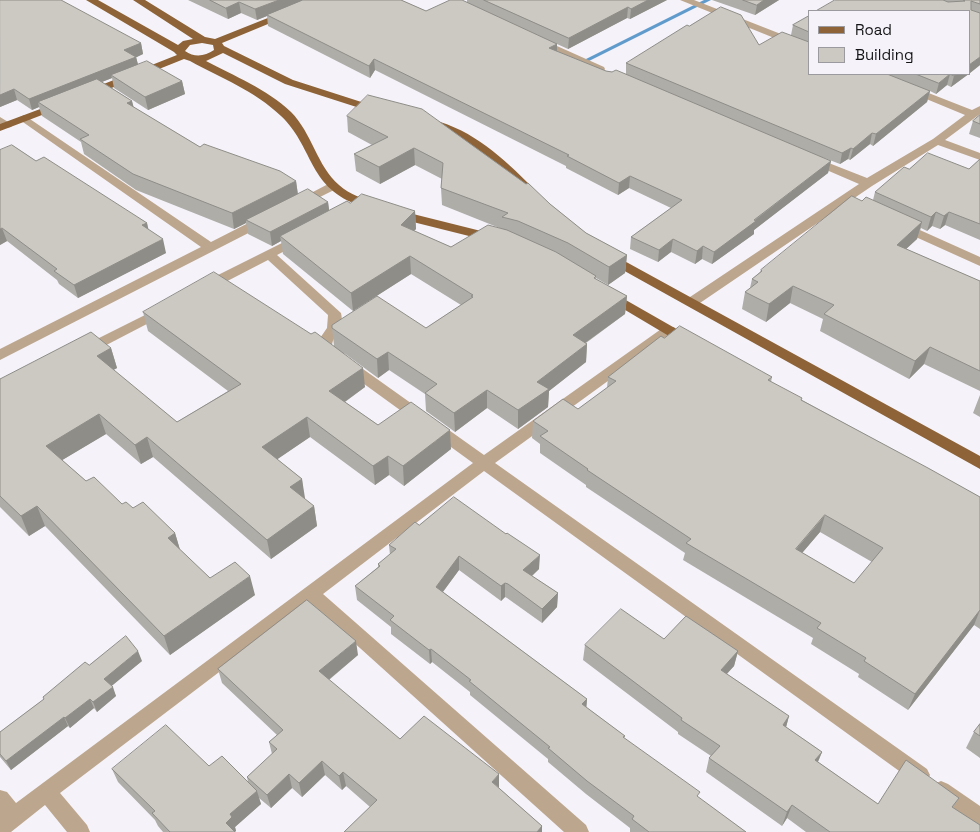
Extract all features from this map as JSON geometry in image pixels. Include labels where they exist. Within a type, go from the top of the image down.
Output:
[{"type":"main road","points":[[91,0],[186,55],[262,95],[287,115],[303,134],[332,186],[350,197],[388,212],[503,241]]},
{"type":"main road","points":[[138,0],[202,40],[218,45],[289,82],[325,95],[388,113]]},
{"type":"main road","points":[[218,45],[321,0]]},
{"type":"main road","points":[[186,55],[187,43],[202,40]]},
{"type":"main road","points":[[2,124],[107,90],[186,55],[209,57],[219,51],[218,45]]},
{"type":"main road","points":[[426,122],[464,135],[486,150],[538,200]]},
{"type":"main road","points":[[599,251],[980,462]]},
{"type":"main road","points":[[603,290],[704,350]]},
{"type":"street","points":[[684,0],[808,49]]},
{"type":"street","points":[[527,36],[615,76]]},
{"type":"street","points":[[874,75],[977,111]]},
{"type":"street","points":[[692,302],[849,202],[868,184],[938,141],[977,111]]},
{"type":"street","points":[[24,118],[209,247]]},
{"type":"street","points":[[938,141],[980,157]]},
{"type":"street","points":[[804,156],[868,184]]},
{"type":"street","points":[[0,355],[332,186]]},
{"type":"street","points":[[348,213],[366,203]]},
{"type":"street","points":[[890,221],[980,262]]},
{"type":"street","points":[[191,295],[313,231]]},
{"type":"street","points":[[269,254],[334,313],[336,318],[332,334],[326,341],[325,349],[980,818]]},
{"type":"street","points":[[78,354],[173,304]]},
{"type":"street","points":[[0,799],[8,823],[46,792],[484,463],[669,330]]},
{"type":"street","points":[[310,593],[580,832]]},
{"type":"street","points":[[46,792],[80,832]]},
{"type":"building","points":[[0,0],[61,0],[141,43],[124,50],[136,57],[29,99],[14,89],[0,95]]},
{"type":"building","points":[[210,0],[279,0],[255,9],[239,2],[226,8]]},
{"type":"building","points":[[303,0],[401,0],[426,11],[450,0],[462,0],[557,44],[549,48],[606,71],[612,72],[616,70],[831,161],[714,252],[703,246],[697,251],[673,239],[659,250],[631,237],[682,200],[630,176],[619,183],[567,156],[569,155],[374,59],[369,66],[267,15]]},
{"type":"building","points":[[484,0],[648,0],[631,9],[628,7],[569,38]]},
{"type":"building","points":[[743,0],[764,0],[757,5]]},
{"type":"building","points":[[835,0],[943,0],[948,2],[980,0],[980,4],[971,1],[971,10],[980,13],[980,57],[970,64],[970,10],[818,10]]},
{"type":"building","points":[[721,7],[741,15],[759,45],[782,32],[808,42],[808,75],[890,75],[930,91],[876,134],[872,133],[853,149],[851,148],[842,153],[626,63],[687,25],[689,26]]},
{"type":"building","points":[[808,17],[808,32],[793,25]]},
{"type":"building","points":[[147,61],[182,81],[145,97],[111,75]]},
{"type":"building","points":[[919,75],[949,75],[939,83]]},
{"type":"building","points":[[97,79],[132,101],[127,103],[200,147],[204,144],[280,171],[296,181],[232,213],[133,174],[80,139],[89,135],[38,102]]},
{"type":"building","points":[[368,95],[422,109],[526,184],[528,183],[550,204],[586,233],[627,255],[609,267],[568,243],[518,221],[502,217],[508,213],[441,188],[443,163],[414,148],[379,167],[354,154],[388,137],[347,116]]},
{"type":"building","points":[[980,115],[980,124],[973,121]]},
{"type":"building","points":[[12,145],[36,161],[44,157],[147,223],[142,225],[163,239],[74,285],[54,271],[57,269],[2,228],[0,229],[0,150]]},
{"type":"building","points":[[928,153],[969,169],[980,159],[980,224],[949,212],[944,216],[936,212],[931,217],[875,192],[904,167],[909,169]]},
{"type":"building","points":[[308,189],[328,202],[270,232],[246,220]]},
{"type":"building","points":[[362,194],[415,211],[401,225],[451,247],[488,225],[507,230],[556,252],[596,276],[594,278],[627,296],[573,335],[587,344],[537,382],[549,389],[518,410],[487,390],[454,413],[425,393],[437,384],[388,352],[377,359],[332,328],[332,325],[377,296],[426,328],[473,297],[471,296],[473,295],[410,256],[351,293],[280,236],[347,201],[350,203]]},
{"type":"building","points":[[852,196],[862,201],[866,197],[922,222],[897,245],[980,281],[980,371],[930,347],[915,361],[824,314],[834,305],[793,286],[769,304],[745,292],[758,282],[752,279],[761,270]]},
{"type":"building","points":[[214,272],[311,334],[315,332],[363,368],[329,391],[378,425],[411,402],[450,430],[403,466],[388,456],[373,466],[307,417],[262,447],[302,479],[290,487],[314,506],[267,540],[147,437],[135,445],[99,414],[46,446],[86,481],[94,477],[122,504],[126,502],[133,508],[143,502],[175,533],[168,538],[210,578],[235,562],[250,576],[164,636],[37,506],[21,516],[0,496],[0,379],[91,332],[111,348],[97,356],[177,422],[241,384],[143,312]]},
{"type":"building","points":[[680,326],[772,377],[768,380],[802,398],[801,400],[980,497],[980,610],[915,694],[864,661],[866,658],[817,628],[821,623],[686,543],[691,539],[587,470],[540,436],[548,431],[533,421],[563,399],[578,409],[616,381],[608,377],[661,336],[664,338]],"holes":[[[825,515],[883,548],[854,583],[796,549]]]},
{"type":"building","points":[[454,497],[506,534],[540,555],[523,570],[558,593],[542,609],[508,584],[505,583],[501,586],[459,556],[436,587],[587,699],[582,704],[625,736],[623,737],[700,792],[697,796],[746,832],[649,832],[632,819],[634,816],[587,781],[548,748],[550,747],[469,681],[471,680],[390,620],[394,616],[355,586],[380,566],[378,564],[396,549],[389,545],[415,522],[419,525]]},
{"type":"building","points":[[307,600],[356,641],[319,671],[400,739],[424,716],[499,774],[492,782],[542,826],[537,832],[344,832],[377,800],[343,772],[339,776],[322,761],[299,783],[289,774],[267,795],[247,777],[277,749],[269,742],[283,730],[218,669]]},
{"type":"building","points":[[621,609],[664,639],[686,616],[738,651],[721,670],[789,716],[783,725],[822,752],[815,760],[878,804],[906,760],[959,798],[952,807],[980,825],[980,832],[830,832],[792,805],[787,812],[709,758],[720,746],[681,720],[682,718],[585,645]]},
{"type":"building","points":[[126,636],[138,651],[104,679],[113,687],[93,702],[90,699],[6,761],[0,754],[0,732],[44,699],[43,697],[85,662],[89,665]]},
{"type":"building","points":[[980,724],[980,736],[974,732]]},
{"type":"building","points":[[166,725],[209,766],[222,756],[257,791],[230,814],[232,817],[226,823],[235,832],[170,832],[152,813],[155,811],[112,769]]},
{"type":"waterway","points":[[577,65],[708,0]]}]
